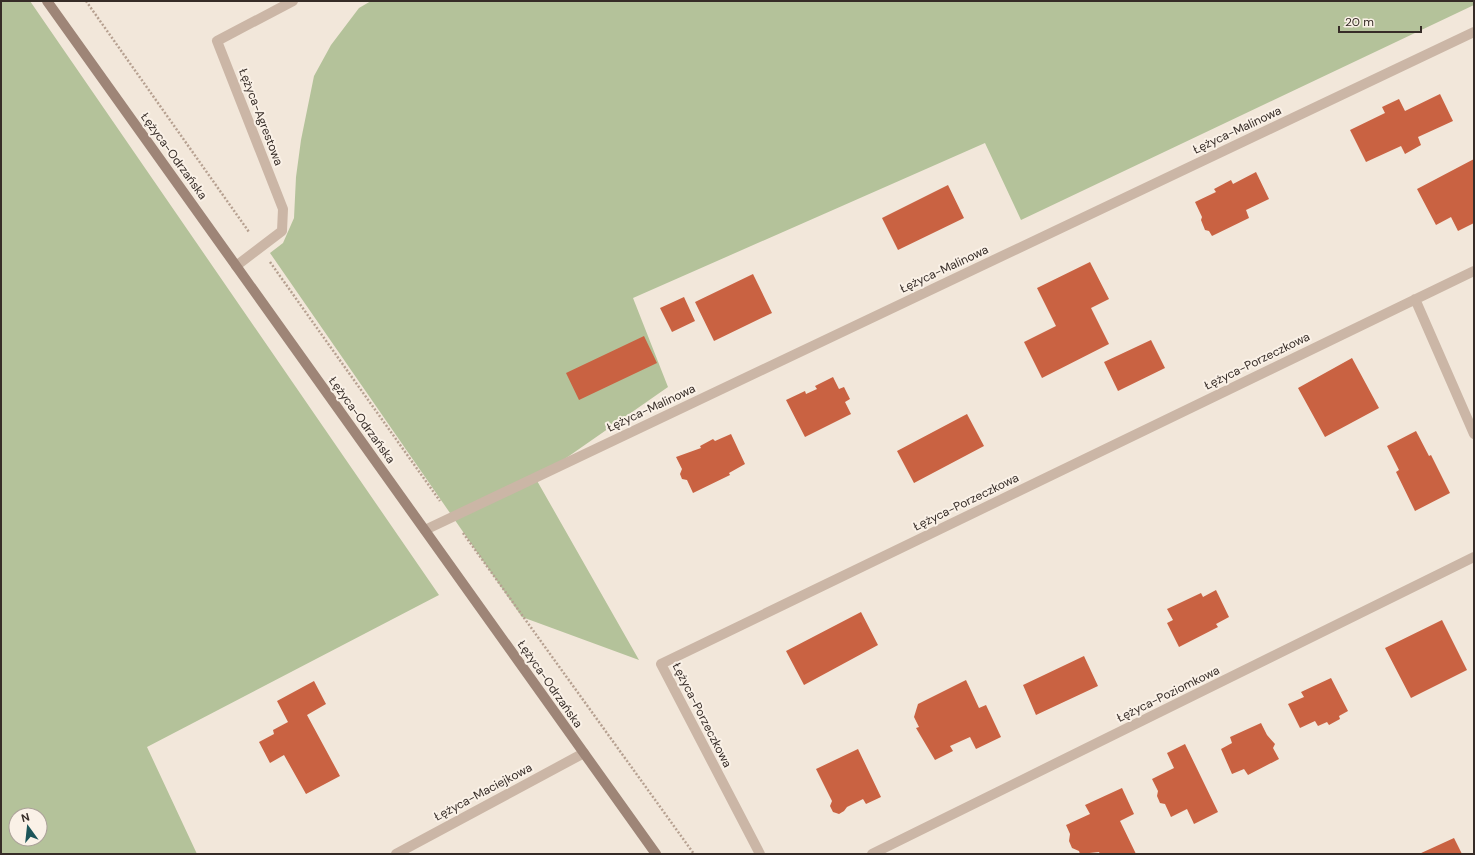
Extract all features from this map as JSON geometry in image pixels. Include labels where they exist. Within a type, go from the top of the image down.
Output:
[{"type":"main road","name":"Łężyca-Odrzańska","points":[[47,1],[656,854]]},
{"type":"street","name":"Łężyca-Agrestowa","points":[[236,266],[282,231],[283,209],[217,40],[293,1]]},
{"type":"street","name":"Łężyca-Malinowa","points":[[425,530],[1474,32]]},
{"type":"street","name":"Łężyca-Porzeczkowa","points":[[760,854],[661,664],[1474,271]]},
{"type":"street","points":[[1415,299],[1474,434]]},
{"type":"street","name":"Łężyca-Poziomkowa","points":[[872,854],[1474,556]]},
{"type":"street","name":"Łężyca-Maciejkowa","points":[[396,854],[584,753]]},
{"type":"path","points":[[86,1],[260,248],[694,854]]},
{"type":"green space","points":[[1,1],[30,1],[439,595],[147,747],[197,854],[1,854]]},
{"type":"green space","points":[[371,1],[1474,1],[1474,5],[1021,220],[985,143],[633,298],[668,387],[536,479],[639,660],[522,617],[270,253],[283,243],[294,218],[296,177],[301,140],[314,76],[331,45],[359,8]]},
{"type":"building","points":[[1440,94],[1453,121],[1418,137],[1421,145],[1405,154],[1401,146],[1366,162],[1350,130],[1385,113],[1382,107],[1399,99],[1405,111]]},
{"type":"building","points":[[1474,159],[1474,223],[1458,231],[1451,217],[1436,225],[1417,189]]},
{"type":"building","points":[[1256,172],[1269,199],[1246,210],[1249,218],[1212,236],[1209,231],[1205,230],[1201,220],[1202,217],[1195,202],[1216,192],[1214,189],[1231,180],[1233,184]]},
{"type":"building","points":[[948,185],[964,218],[898,250],[882,218]]},
{"type":"building","points":[[1090,262],[1109,299],[1091,308],[1109,344],[1042,378],[1024,342],[1056,326],[1037,288]]},
{"type":"building","points":[[753,274],[772,313],[714,341],[695,302]]},
{"type":"building","points":[[684,297],[695,321],[672,332],[660,308]]},
{"type":"building","points":[[644,336],[657,363],[579,400],[566,373]]},
{"type":"building","points":[[1151,340],[1165,368],[1118,391],[1104,362]]},
{"type":"building","points":[[1352,358],[1379,408],[1325,437],[1298,388]]},
{"type":"building","points":[[833,377],[839,389],[844,387],[850,399],[845,402],[851,414],[805,437],[786,400],[805,391],[806,394],[817,389],[815,386]]},
{"type":"building","points":[[967,414],[984,446],[914,483],[897,451]]},
{"type":"building","points":[[1416,431],[1429,456],[1431,455],[1450,493],[1415,511],[1396,472],[1399,470],[1387,446]]},
{"type":"building","points":[[731,434],[745,464],[729,473],[730,475],[693,493],[687,480],[682,479],[680,474],[682,469],[676,457],[701,448],[700,446],[713,439],[715,441]]},
{"type":"building","points":[[1216,590],[1229,617],[1216,624],[1218,627],[1179,647],[1167,623],[1173,620],[1167,609],[1201,593],[1203,597]]},
{"type":"building","points":[[861,612],[878,645],[804,685],[786,651]]},
{"type":"building","points":[[1442,620],[1467,670],[1411,698],[1385,648]]},
{"type":"building","points":[[1084,656],[1098,686],[1036,715],[1023,685]]},
{"type":"building","points":[[1331,678],[1348,711],[1339,716],[1340,719],[1329,725],[1327,722],[1318,726],[1315,721],[1300,728],[1288,704],[1304,697],[1301,692]]},
{"type":"building","points":[[966,680],[979,708],[986,705],[1001,737],[976,749],[970,737],[950,746],[953,751],[935,760],[916,728],[919,727],[914,717],[918,704]]},
{"type":"building","points":[[314,681],[326,704],[307,715],[340,776],[306,794],[284,755],[270,763],[259,742],[274,734],[273,730],[288,722],[277,701]]},
{"type":"building","points":[[1261,723],[1267,735],[1275,744],[1273,748],[1279,759],[1248,775],[1244,769],[1232,774],[1221,749],[1232,743],[1230,737]]},
{"type":"building","points":[[1185,744],[1218,812],[1194,824],[1187,809],[1171,817],[1165,804],[1160,803],[1157,796],[1158,791],[1152,779],[1174,768],[1167,753]]},
{"type":"building","points":[[858,749],[881,797],[866,804],[863,799],[847,807],[839,814],[833,812],[830,806],[832,801],[816,769]]},
{"type":"building","points":[[1122,788],[1134,814],[1120,821],[1136,854],[1100,854],[1099,852],[1080,854],[1079,851],[1072,848],[1069,841],[1070,834],[1066,825],[1090,814],[1085,805]]},
{"type":"building","points":[[1454,838],[1462,854],[1419,854]]}]
